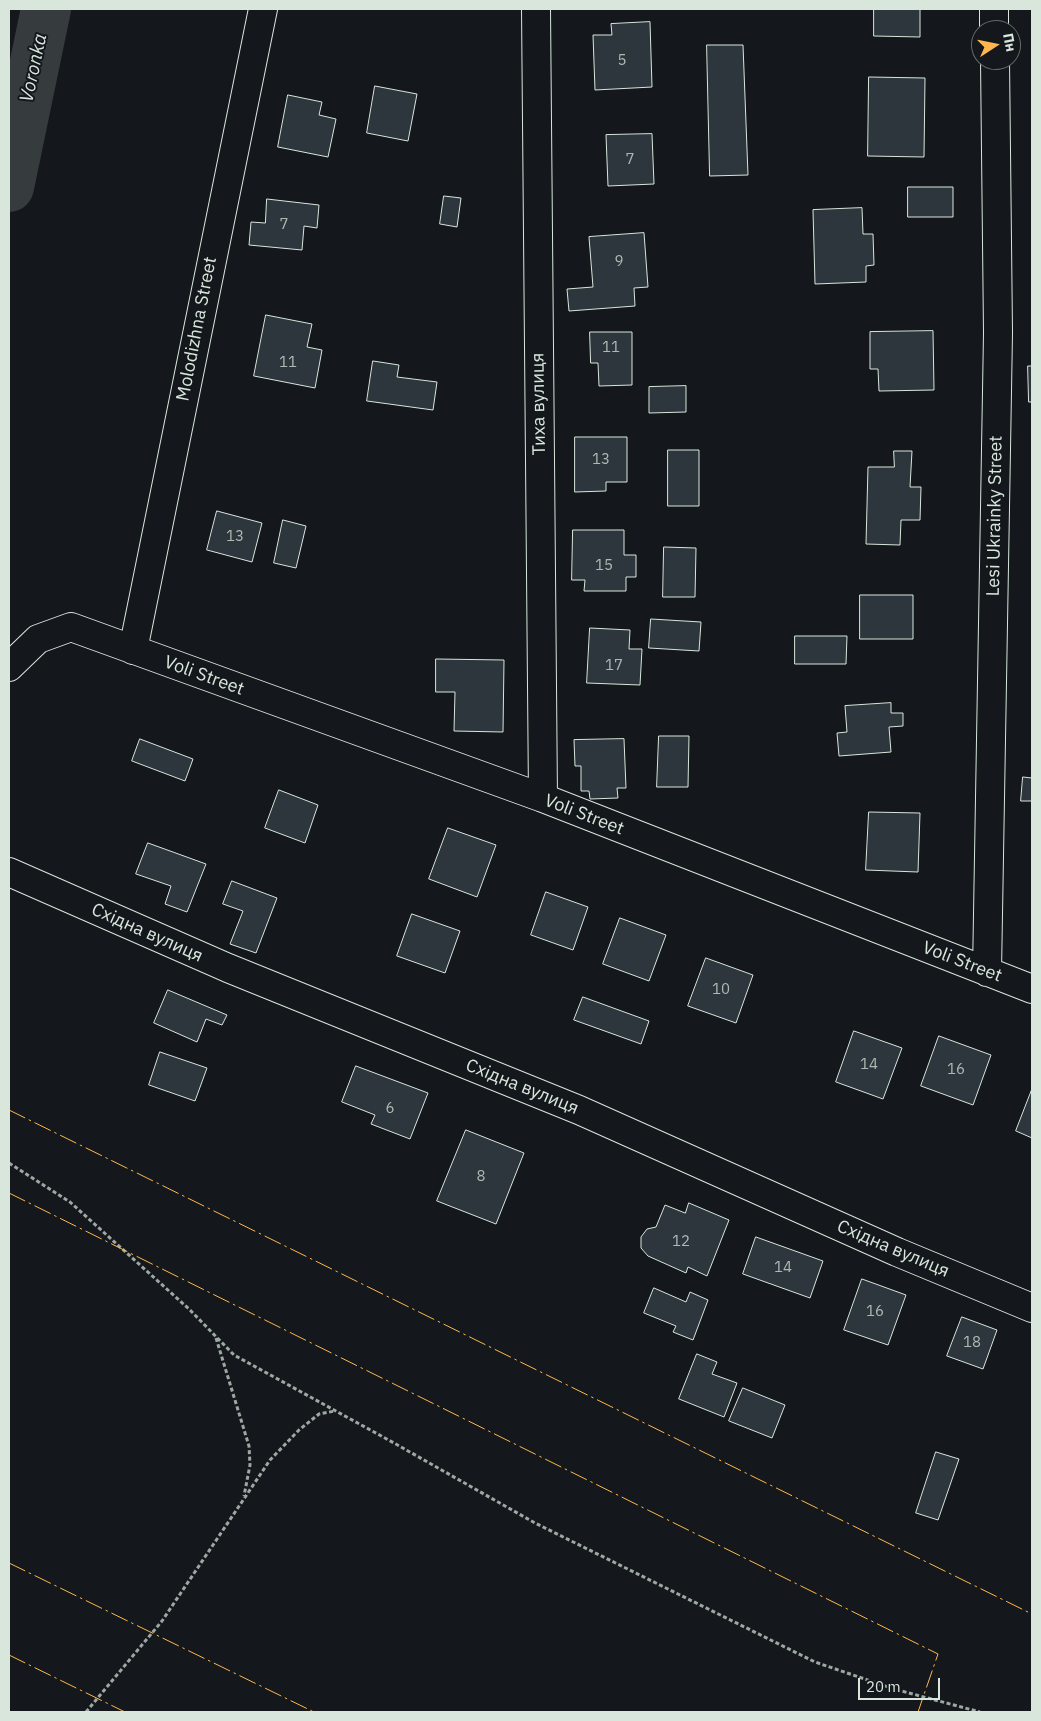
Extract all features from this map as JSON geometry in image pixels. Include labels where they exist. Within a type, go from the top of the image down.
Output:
[{"type":"street","name":"Molodizhna Street","points":[[133,650],[263,9]]},
{"type":"street","name":"Тиха вулиця","points":[[536,9],[543,798]]},
{"type":"street","name":"Lesi Ukrainky Street","points":[[987,972],[998,333],[994,70]]},
{"type":"street","name":"Voli Street","points":[[9,667],[38,639],[71,627],[543,798],[1032,989]]},
{"type":"street","name":"Східна вулиця","points":[[9,872],[228,968],[578,1110],[897,1252],[1032,1308]]},
{"type":"path","points":[[9,1163],[70,1202],[189,1309],[234,1355],[535,1523],[815,1662],[894,1689],[980,1712]]},
{"type":"path","points":[[216,1337],[249,1446],[250,1465],[243,1499]]},
{"type":"path","points":[[86,1712],[162,1621],[270,1460],[299,1430],[319,1414],[335,1410]]},
{"type":"building","points":[[874,9],[920,9],[920,37],[874,36]]},
{"type":"building","points":[[650,22],[652,87],[595,90],[593,35],[612,35],[611,24]]},
{"type":"building","points":[[707,45],[743,45],[748,175],[710,176]]},
{"type":"building","points":[[869,77],[925,78],[924,157],[868,156]]},
{"type":"building","points":[[375,86],[417,94],[408,141],[367,133]]},
{"type":"building","points":[[288,95],[322,102],[319,115],[336,119],[328,157],[278,147]]},
{"type":"building","points":[[652,134],[654,184],[608,186],[606,135]]},
{"type":"building","points":[[908,187],[953,187],[953,217],[908,217]]},
{"type":"building","points":[[444,196],[461,198],[457,227],[440,224]]},
{"type":"building","points":[[267,199],[319,205],[317,228],[304,226],[302,250],[249,245],[251,222],[265,223]]},
{"type":"building","points":[[862,208],[863,234],[873,234],[874,265],[866,266],[866,282],[815,284],[813,210]]},
{"type":"building","points":[[644,233],[648,287],[634,288],[635,306],[569,311],[567,289],[593,287],[589,237]]},
{"type":"building","points":[[266,315],[312,324],[307,347],[322,350],[315,388],[254,376]]},
{"type":"building","points":[[933,331],[934,390],[879,391],[878,369],[870,369],[870,332]]},
{"type":"building","points":[[590,332],[632,332],[632,385],[599,386],[598,363],[591,363]]},
{"type":"building","points":[[373,361],[399,365],[397,377],[437,382],[433,410],[367,401]]},
{"type":"building","points":[[1028,366],[1032,366],[1032,402],[1029,402]]},
{"type":"building","points":[[686,386],[686,412],[649,413],[649,387]]},
{"type":"building","points":[[575,437],[627,437],[627,482],[606,482],[606,491],[575,492]]},
{"type":"building","points":[[668,450],[699,450],[699,506],[668,506]]},
{"type":"building","points":[[894,451],[912,451],[910,487],[921,487],[920,520],[901,520],[900,545],[866,544],[868,467],[894,467]]},
{"type":"building","points":[[217,511],[262,523],[252,562],[207,550]]},
{"type":"building","points":[[283,520],[306,526],[296,568],[274,563]]},
{"type":"building","points":[[573,530],[624,530],[624,555],[636,555],[636,577],[626,577],[626,591],[584,591],[585,580],[572,580]]},
{"type":"building","points":[[664,547],[696,548],[695,597],[663,597]]},
{"type":"building","points":[[860,595],[913,595],[913,639],[860,639]]},
{"type":"building","points":[[651,619],[701,622],[699,651],[649,648]]},
{"type":"building","points":[[590,628],[630,630],[629,649],[642,649],[640,685],[587,683]]},
{"type":"building","points":[[795,636],[847,636],[846,664],[795,664]]},
{"type":"building","points":[[436,659],[504,660],[503,732],[454,731],[455,692],[436,692]]},
{"type":"building","points":[[891,703],[891,713],[903,713],[903,726],[889,727],[891,752],[839,756],[837,733],[847,732],[845,706]]},
{"type":"building","points":[[659,736],[689,736],[688,787],[657,787]]},
{"type":"building","points":[[140,739],[193,759],[185,781],[132,761]]},
{"type":"building","points":[[624,739],[626,788],[617,788],[618,798],[590,799],[589,791],[581,791],[581,766],[575,766],[574,740]]},
{"type":"building","points":[[1023,777],[1032,778],[1032,801],[1021,801]]},
{"type":"building","points":[[279,790],[318,805],[305,843],[265,828]]},
{"type":"building","points":[[869,812],[920,813],[918,872],[866,870]]},
{"type":"building","points":[[448,828],[496,845],[477,897],[429,879]]},
{"type":"building","points":[[148,843],[206,864],[187,912],[165,904],[171,886],[136,874]]},
{"type":"building","points":[[232,881],[277,898],[256,953],[230,944],[243,911],[223,904]]},
{"type":"building","points":[[546,892],[588,907],[573,950],[531,935]]},
{"type":"building","points":[[412,914],[460,931],[445,973],[397,956]]},
{"type":"building","points":[[620,918],[666,935],[649,981],[603,964]]},
{"type":"building","points":[[706,958],[753,975],[736,1023],[688,1006]]},
{"type":"building","points":[[168,990],[227,1015],[222,1025],[206,1019],[197,1042],[154,1023]]},
{"type":"building","points":[[583,997],[649,1021],[641,1044],[574,1020]]},
{"type":"building","points":[[854,1031],[902,1048],[883,1099],[836,1082]]},
{"type":"building","points":[[939,1036],[991,1055],[973,1105],[921,1086]]},
{"type":"building","points":[[160,1052],[207,1068],[195,1101],[149,1085]]},
{"type":"building","points":[[356,1066],[428,1093],[410,1139],[371,1124],[375,1115],[342,1102]]},
{"type":"building","points":[[1032,1089],[1032,1138],[1016,1131]]},
{"type":"building","points":[[466,1130],[524,1153],[496,1224],[437,1201]]},
{"type":"building","points":[[689,1203],[729,1220],[707,1276],[688,1267],[686,1273],[648,1256],[641,1248],[641,1237],[647,1229],[656,1227],[665,1205],[685,1213]]},
{"type":"building","points":[[756,1237],[823,1261],[810,1298],[743,1274]]},
{"type":"building","points":[[862,1279],[906,1295],[888,1345],[844,1330]]},
{"type":"building","points":[[654,1288],[686,1302],[690,1292],[708,1300],[693,1340],[673,1332],[676,1326],[644,1313]]},
{"type":"building","points":[[962,1317],[997,1330],[983,1369],[947,1356]]},
{"type":"building","points":[[697,1354],[717,1362],[712,1374],[737,1383],[724,1417],[679,1399]]},
{"type":"building","points":[[743,1388],[785,1405],[772,1438],[729,1421]]},
{"type":"building","points":[[936,1452],[959,1459],[938,1520],[916,1513]]},
{"type":"waterway","name":"Voronka","points":[[9,187],[46,9]]},
{"type":"power","points":[[9,1110],[1032,1614]]},
{"type":"power","points":[[9,1193],[938,1654],[918,1712]]},
{"type":"power","points":[[9,1563],[314,1712]]},
{"type":"power","points":[[9,1655],[125,1712]]}]
